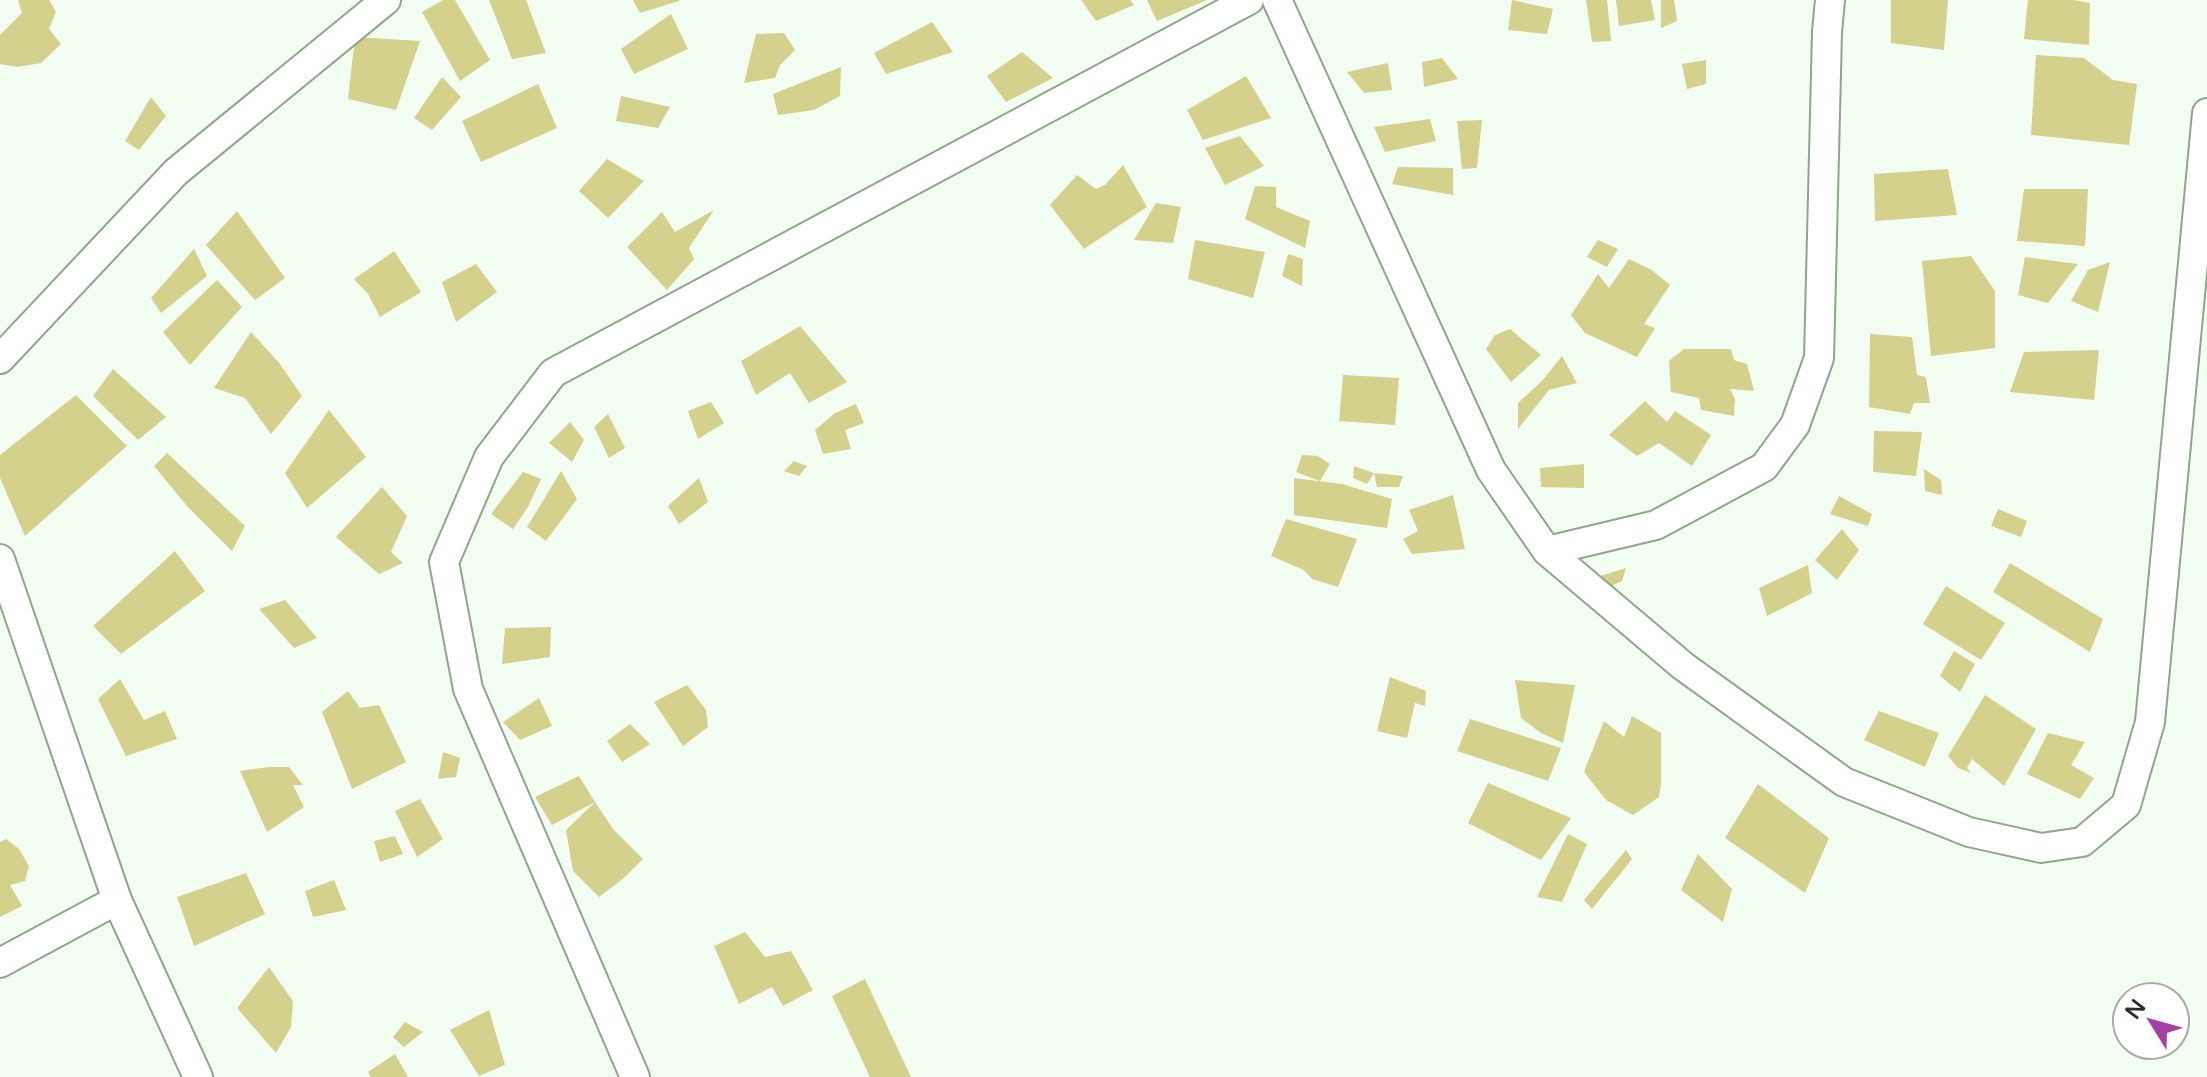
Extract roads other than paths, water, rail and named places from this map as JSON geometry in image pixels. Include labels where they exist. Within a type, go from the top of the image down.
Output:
[{"type":"street","points":[[0,359],[176,172],[386,0]]},
{"type":"street","points":[[635,1077],[468,689],[444,562],[489,457],[553,373],[1249,0]]},
{"type":"street","points":[[1277,0],[1491,470],[1547,551],[1683,666],[1844,782],[1969,832],[2041,848],[2082,842],[2126,805],[2150,722],[2207,113]]},
{"type":"street","points":[[1547,551],[1656,525],[1764,467],[1795,425],[1819,358],[1830,0]]},
{"type":"street","points":[[0,559],[117,900],[198,1077]]},
{"type":"street","points":[[0,963],[117,900]]}]
